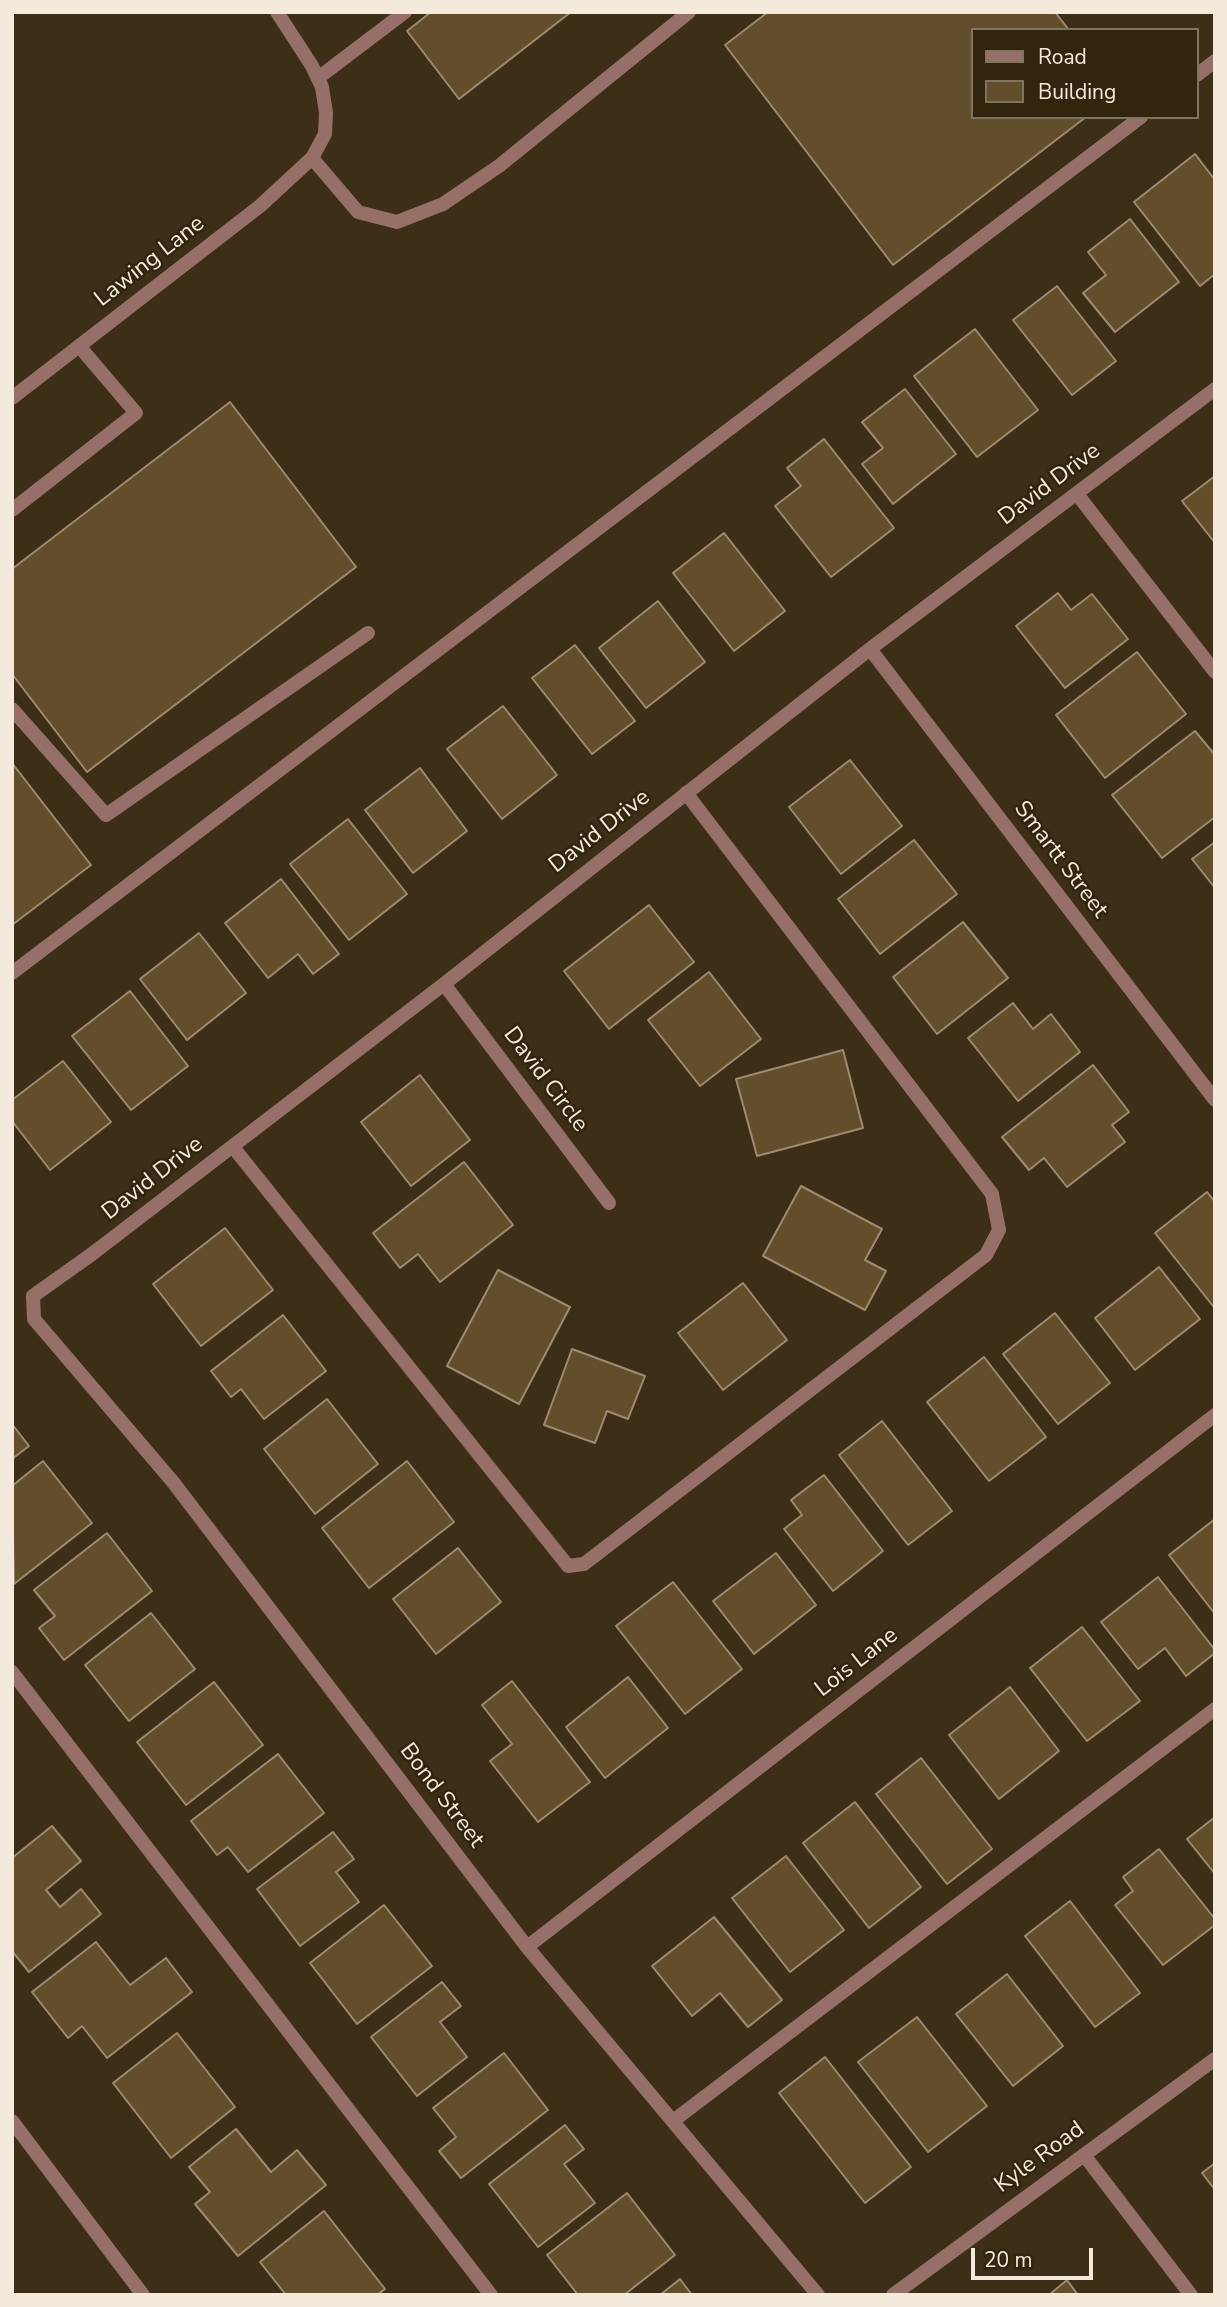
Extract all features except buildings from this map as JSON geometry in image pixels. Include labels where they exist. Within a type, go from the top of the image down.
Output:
[{"type":"street","points":[[277,12],[322,87],[326,113],[325,134],[312,158],[358,212],[397,222],[443,204],[499,166],[689,12]]},
{"type":"street","points":[[318,78],[405,12]]},
{"type":"street","points":[[1199,73],[1215,61]]},
{"type":"street","points":[[12,974],[1138,119]]},
{"type":"street","name":"Lawing Lane","points":[[12,398],[260,206],[312,158]]},
{"type":"street","points":[[12,510],[136,413],[79,346]]},
{"type":"street","name":"David Drive","points":[[34,1319],[33,1296],[233,1147],[444,984],[870,649],[1215,389]]},
{"type":"street","points":[[1077,494],[1215,671]]},
{"type":"street","points":[[12,709],[106,815],[368,633]]},
{"type":"street","name":"Smartt Street","points":[[870,649],[1215,1100]]},
{"type":"street","points":[[233,1147],[568,1566],[583,1564],[986,1255],[999,1230],[992,1194],[686,793]]},
{"type":"street","name":"David Circle","points":[[444,984],[609,1203]]},
{"type":"street","name":"Bond Street","points":[[34,1319],[173,1482],[527,1947],[818,2295]]},
{"type":"street","name":"Lois Lane","points":[[527,1947],[1215,1415]]},
{"type":"street","points":[[12,1672],[491,2295]]},
{"type":"street","points":[[673,2121],[1215,1709]]},
{"type":"street","name":"Kyle Road","points":[[893,2295],[1215,2059]]},
{"type":"street","points":[[12,2121],[143,2295]]},
{"type":"street","points":[[1084,2155],[1191,2295]]}]
